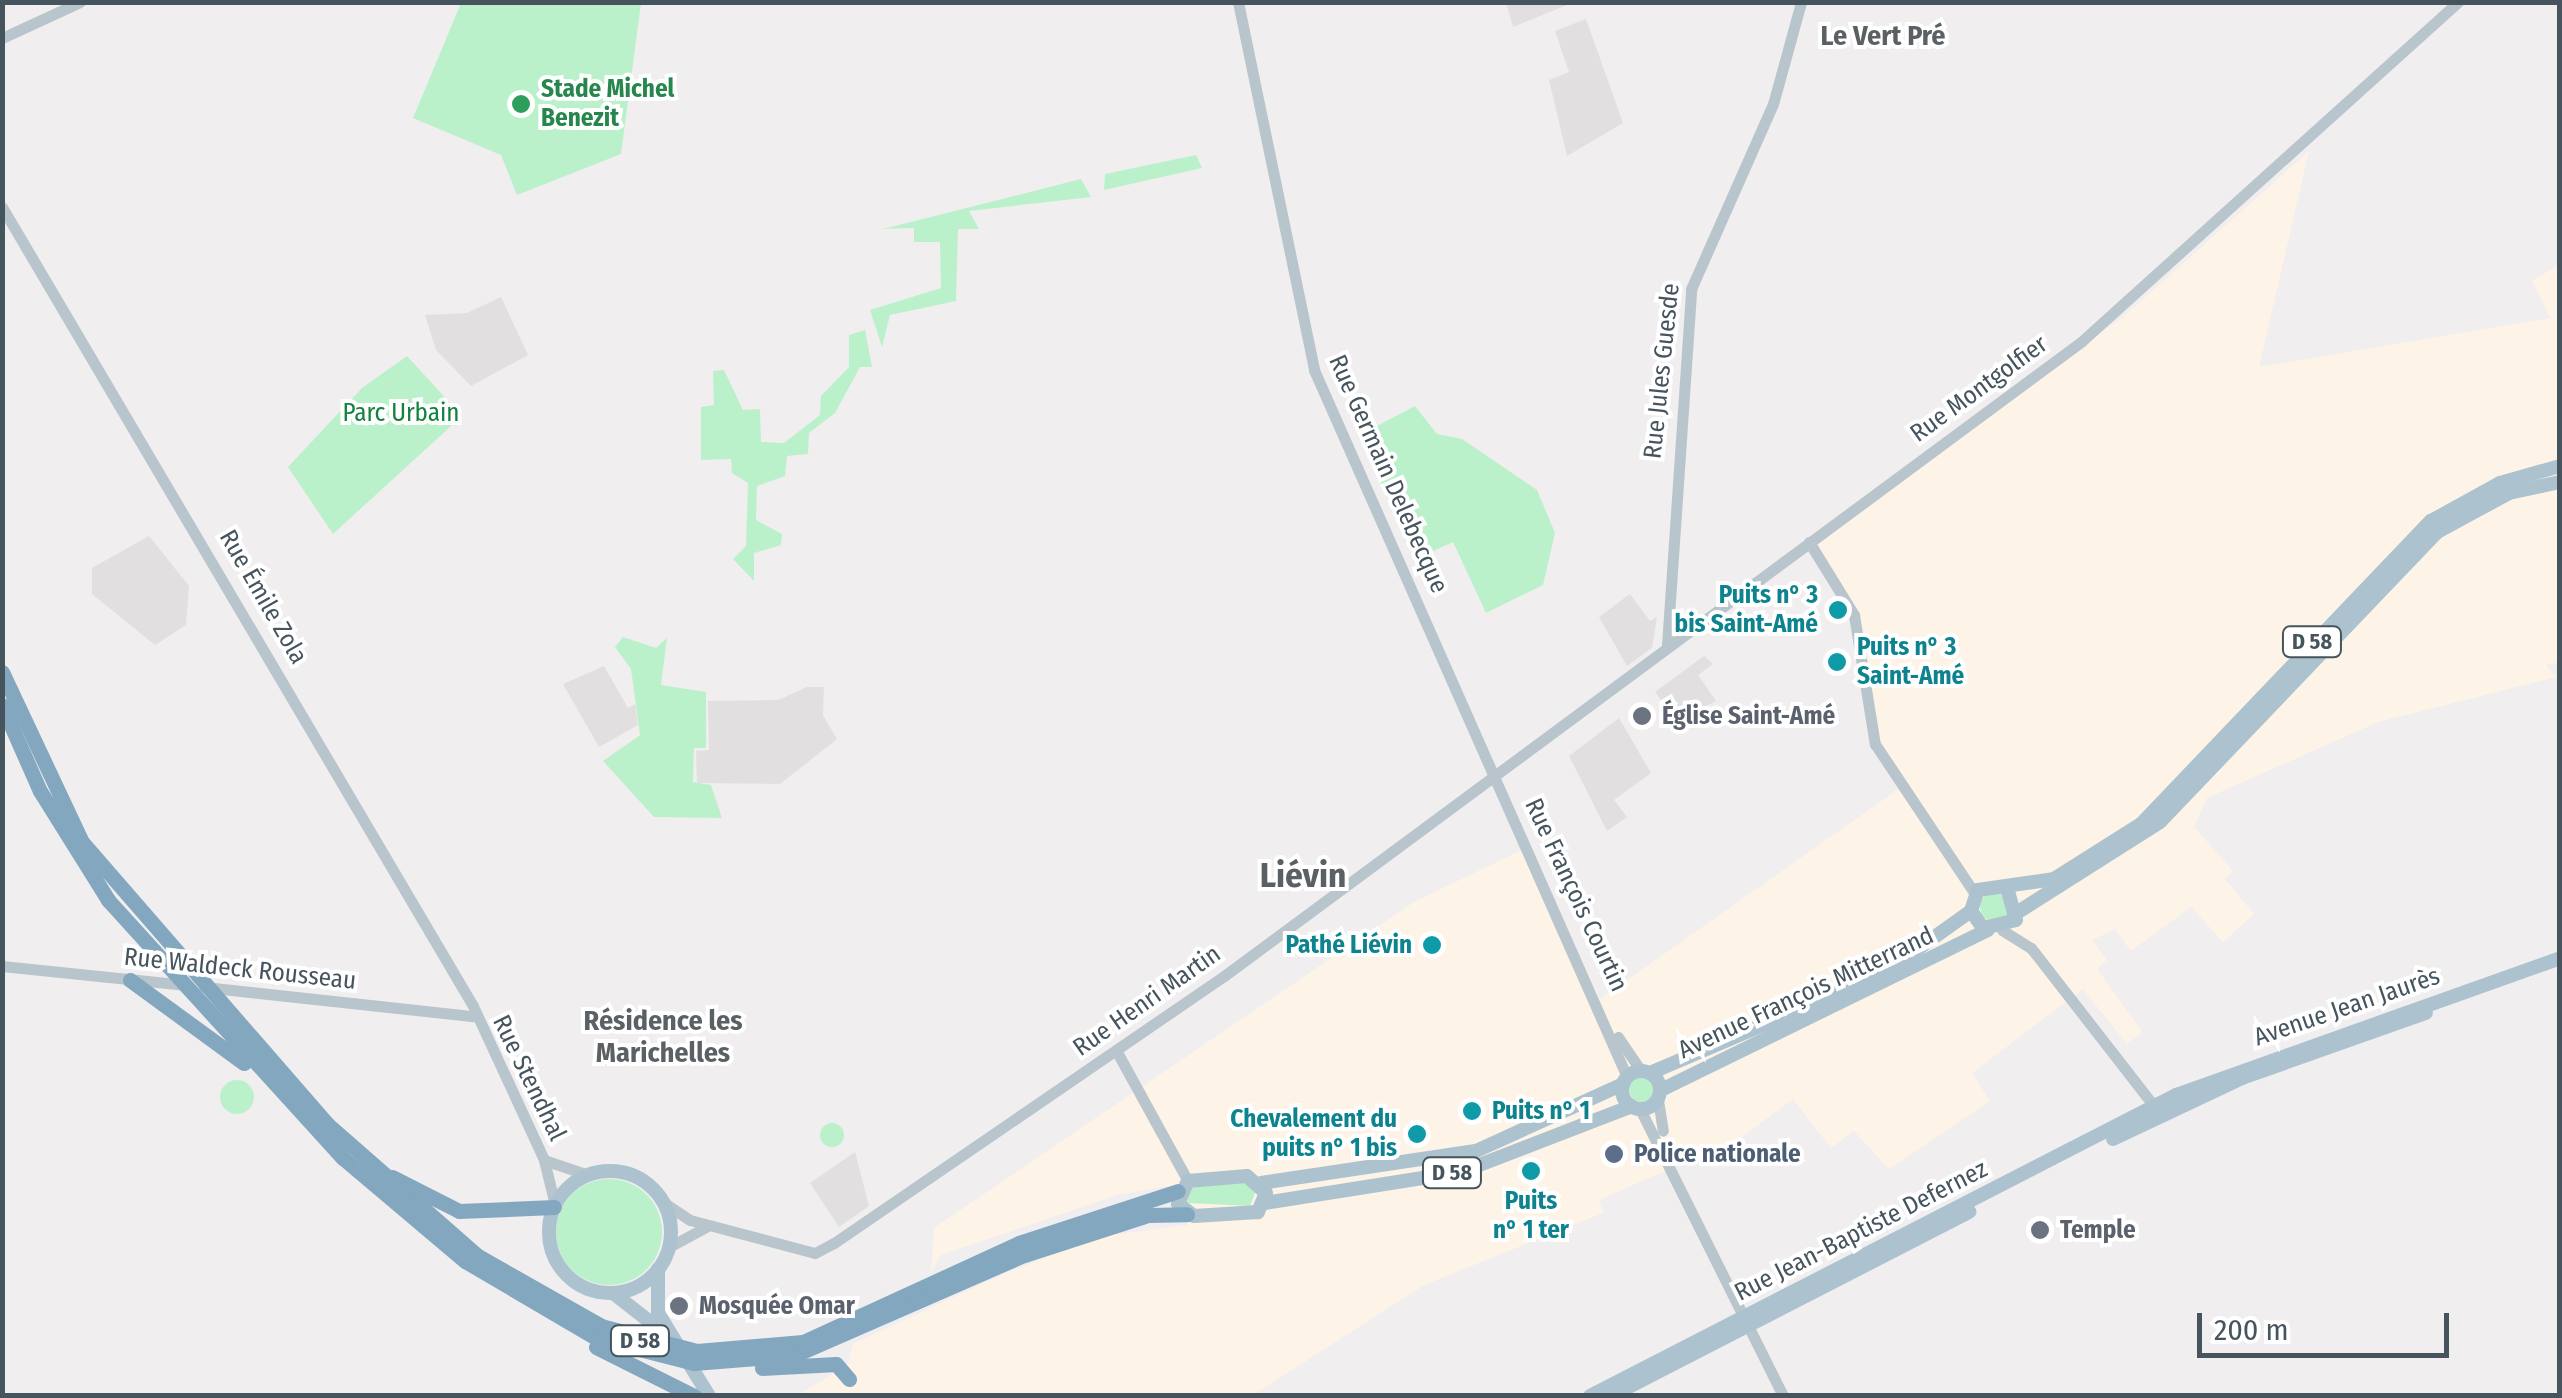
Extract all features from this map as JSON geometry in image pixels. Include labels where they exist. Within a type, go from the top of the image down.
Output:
[{"type":"highway","name":"D 58","points":[[2,672],[82,842],[337,1135],[441,1228],[548,1300],[641,1341],[721,1352],[804,1342],[1019,1243],[1183,1186]]},
{"type":"highway","name":"D 58","points":[[2,705],[73,852],[280,1088],[399,1209],[545,1312],[637,1352],[718,1364],[816,1350],[1024,1255],[1148,1215],[1186,1214]]},
{"type":"highway","points":[[130,980],[280,1088]]},
{"type":"highway","points":[[337,1135],[400,1184],[459,1211],[554,1206]]},
{"type":"highway","points":[[545,1312],[696,1389]]},
{"type":"highway","points":[[718,1364],[836,1364],[849,1379]]},
{"type":"main road","name":"D 58","points":[[1999,885],[2036,884],[2109,848],[2163,804],[2431,521],[2540,471],[2560,466]]},
{"type":"main road","points":[[2511,467],[2540,471]]},
{"type":"main road","name":"D 58","points":[[2017,916],[2160,822],[2437,532],[2509,493],[2560,482]]},
{"type":"main road","points":[[1954,939],[1971,911],[1974,894],[1999,885],[2017,916]]},
{"type":"main road","points":[[1971,911],[1995,930]]},
{"type":"main road","name":"Avenue François Mitterrand","points":[[1636,1108],[1665,1084],[1954,939],[1995,930],[2017,916]]},
{"type":"main road","name":"Avenue Jean Jaurès","points":[[2159,1111],[2240,1068],[2560,958]]},
{"type":"main road","name":"Avenue Jean Jaurès","points":[[2159,1111],[2292,1060],[2560,968]]},
{"type":"main road","name":"D 58","points":[[1261,1183],[1476,1151],[1635,1076]]},
{"type":"main road","points":[[1636,1108],[1635,1076],[1665,1084]]},
{"type":"main road","name":"D 58","points":[[1266,1203],[1461,1172],[1636,1108]]},
{"type":"main road","name":"Rue Jean-Baptiste Defernez","points":[[1590,1396],[1747,1321],[2159,1111]]},
{"type":"main road","points":[[660,1324],[612,1293],[588,1289],[559,1266],[548,1231],[554,1206],[588,1175],[633,1176],[663,1202],[669,1247],[658,1269],[660,1324],[696,1389],[709,1396]]},
{"type":"main road","points":[[1247,1176],[1261,1183],[1266,1203],[1258,1212],[1186,1214],[1183,1186],[1247,1176]]},
{"type":"main road","points":[[612,1293],[658,1269]]},
{"type":"main road","name":"Rue Jean-Baptiste Defernez","points":[[1611,1396],[1747,1321]]},
{"type":"street","points":[[2,38],[80,2]]},
{"type":"street","name":"Rue Germain Delebecque","points":[[1238,2],[1314,370],[1498,776]]},
{"type":"street","name":"Rue Jules Guesde","points":[[1667,645],[1691,288],[1774,104],[1802,2]]},
{"type":"street","name":"Rue Montgolfier","points":[[1498,776],[1667,645],[2082,342],[2458,2]]},
{"type":"street","name":"Rue Émile Zola","points":[[2,206],[322,742],[473,1016]]},
{"type":"street","points":[[1809,542],[1852,608],[1870,732],[1900,788],[1967,872],[1974,894]]},
{"type":"street","name":"Rue François Courtin","points":[[1498,776],[1635,1076]]},
{"type":"street","name":"Rue Henri Martin","points":[[716,1226],[815,1253],[1116,1052],[1498,776]]},
{"type":"street","points":[[1967,872],[1999,885]]},
{"type":"street","points":[[2017,916],[2022,939],[2159,1111]]},
{"type":"street","points":[[1995,930],[2022,939]]},
{"type":"street","name":"Rue Waldeck Rousseau","points":[[2,966],[473,1016]]},
{"type":"street","name":"Rue Stendhal","points":[[473,1016],[544,1160],[554,1206]]},
{"type":"street","points":[[1116,1052],[1183,1186]]},
{"type":"street","points":[[1665,1084],[1670,1154]]},
{"type":"street","points":[[1636,1108],[1670,1154],[1783,1396]]},
{"type":"street","name":"Rue Stendhal","points":[[544,1160],[588,1175]]},
{"type":"street","points":[[663,1202],[716,1226]]},
{"type":"street","points":[[669,1247],[716,1226]]},
{"type":"shaded area","points":[[1506,2],[1572,2],[1572,3],[1513,27]]},
{"type":"shaded area","points":[[1586,19],[1623,123],[1567,156],[1549,80],[1569,72],[1555,31]]},
{"type":"shaded area","points":[[2309,151],[2259,367],[2550,318],[2532,281],[2559,265],[2560,662],[2546,665],[2557,677],[2378,722],[2207,798],[2194,827],[2233,871],[2225,879],[2254,914],[2223,942],[2191,907],[2131,951],[2115,929],[2092,940],[2107,960],[2097,969],[2142,1032],[2127,1044],[2083,989],[1972,1073],[1990,1101],[1889,1169],[1854,1131],[1831,1148],[1793,1099],[1742,1137],[1599,1200],[1603,1213],[1424,1285],[1253,1395],[797,1396],[848,1364],[853,1344],[1003,1274],[1104,1236],[1188,1225],[1169,1186],[1117,1195],[941,1255],[931,1272],[934,1228],[1414,902],[1528,847],[1600,999],[1900,788],[1875,744],[1854,615],[1809,542],[2123,317]]},
{"type":"shaded area","points":[[501,297],[528,355],[471,386],[436,350],[425,315],[467,313]]},
{"type":"shaded area","points":[[149,536],[189,586],[186,625],[155,645],[92,594],[92,568]]},
{"type":"shaded area","points":[[1630,594],[1650,621],[1657,617],[1652,648],[1627,666],[1599,617]]},
{"type":"shaded area","points":[[1704,656],[1713,664],[1698,675],[1716,701],[1677,721],[1655,692]]},
{"type":"shaded area","points":[[604,666],[628,708],[635,704],[638,725],[599,747],[563,684]]},
{"type":"shaded area","points":[[807,687],[824,687],[823,715],[837,739],[780,784],[697,783],[696,751],[709,750],[708,701],[778,700]]},
{"type":"shaded area","points":[[1619,718],[1651,773],[1614,800],[1627,817],[1607,831],[1569,756]]},
{"type":"shaded area","points":[[855,1152],[869,1206],[839,1227],[810,1183]]},
{"type":"green space","name":"Stade Michel Benezit","points":[[461,3],[641,3],[621,154],[517,195],[501,155],[413,118]]},
{"type":"green space","points":[[1196,155],[1202,168],[1104,190],[1105,174]]},
{"type":"green space","points":[[1081,179],[1091,197],[969,211],[979,229],[958,229],[956,301],[890,315],[882,347],[870,310],[941,288],[940,242],[914,242],[914,228],[883,229]]},
{"type":"green space","points":[[865,330],[872,367],[860,367],[835,413],[809,433],[808,454],[787,456],[785,476],[757,486],[756,520],[782,534],[781,545],[754,553],[754,581],[733,559],[746,546],[748,483],[732,473],[731,459],[701,460],[701,407],[714,405],[713,371],[724,370],[743,410],[760,409],[761,442],[784,443],[820,415],[821,396],[849,367],[849,335]]},
{"type":"green space","name":"Parc Urbain","points":[[407,356],[462,416],[333,534],[288,467],[362,388]]},
{"type":"green space","points":[[1415,406],[1437,434],[1462,439],[1537,490],[1555,533],[1543,585],[1486,613],[1453,542],[1418,558],[1358,436]]},
{"type":"green space","points":[[623,637],[656,648],[667,638],[661,685],[706,692],[706,748],[694,748],[693,782],[711,785],[722,818],[654,817],[603,761],[640,735],[631,669],[615,647]]},
{"type":"green space","points":[[1995,892],[2006,896],[2010,907],[2006,918],[1995,922],[1984,918],[1980,907],[1984,896]]},
{"type":"green space","points":[[1642,1076],[1651,1080],[1655,1089],[1651,1098],[1642,1102],[1633,1098],[1629,1089],[1633,1080]]},
{"type":"green space","points":[[237,1080],[249,1085],[254,1097],[249,1109],[237,1114],[225,1109],[220,1097],[225,1085]]},
{"type":"green space","points":[[827,1123],[837,1123],[844,1135],[837,1147],[827,1147],[820,1140],[820,1130]]},
{"type":"green space","points":[[609,1179],[629,1183],[646,1195],[658,1212],[662,1232],[658,1252],[646,1269],[629,1281],[609,1285],[589,1281],[572,1269],[560,1252],[556,1232],[560,1212],[572,1195],[589,1183]]},
{"type":"green space","points":[[1242,1182],[1257,1188],[1250,1206],[1187,1203],[1190,1188]]},
{"type":"place","name":"Stade Michel Benezit","points":[[521,104]]},
{"type":"place","name":"Puits n° 3 bis Saint-Amé","points":[[1838,610]]},
{"type":"place","name":"Puits n° 3 Saint-Amé","points":[[1837,662]]},
{"type":"place","name":"Église Saint-Amé","points":[[1642,716]]},
{"type":"place","name":"Pathé Liévin","points":[[1432,945]]},
{"type":"place","name":"Puits n° 1","points":[[1472,1111]]},
{"type":"place","name":"Chevalement du puits n° 1 bis","points":[[1417,1134]]},
{"type":"place","name":"Police nationale","points":[[1614,1154]]},
{"type":"place","name":"Puits n° 1 ter","points":[[1531,1171]]},
{"type":"place","name":"Temple","points":[[2040,1230]]},
{"type":"place","name":"Mosquée Omar","points":[[679,1306]]},
{"type":"district","name":"Le Vert Pré","points":[[1883,36]]},
{"type":"district","name":"Liévin","points":[[1303,875]]},
{"type":"district","name":"Résidence les Marichelles","points":[[663,1037]]}]
